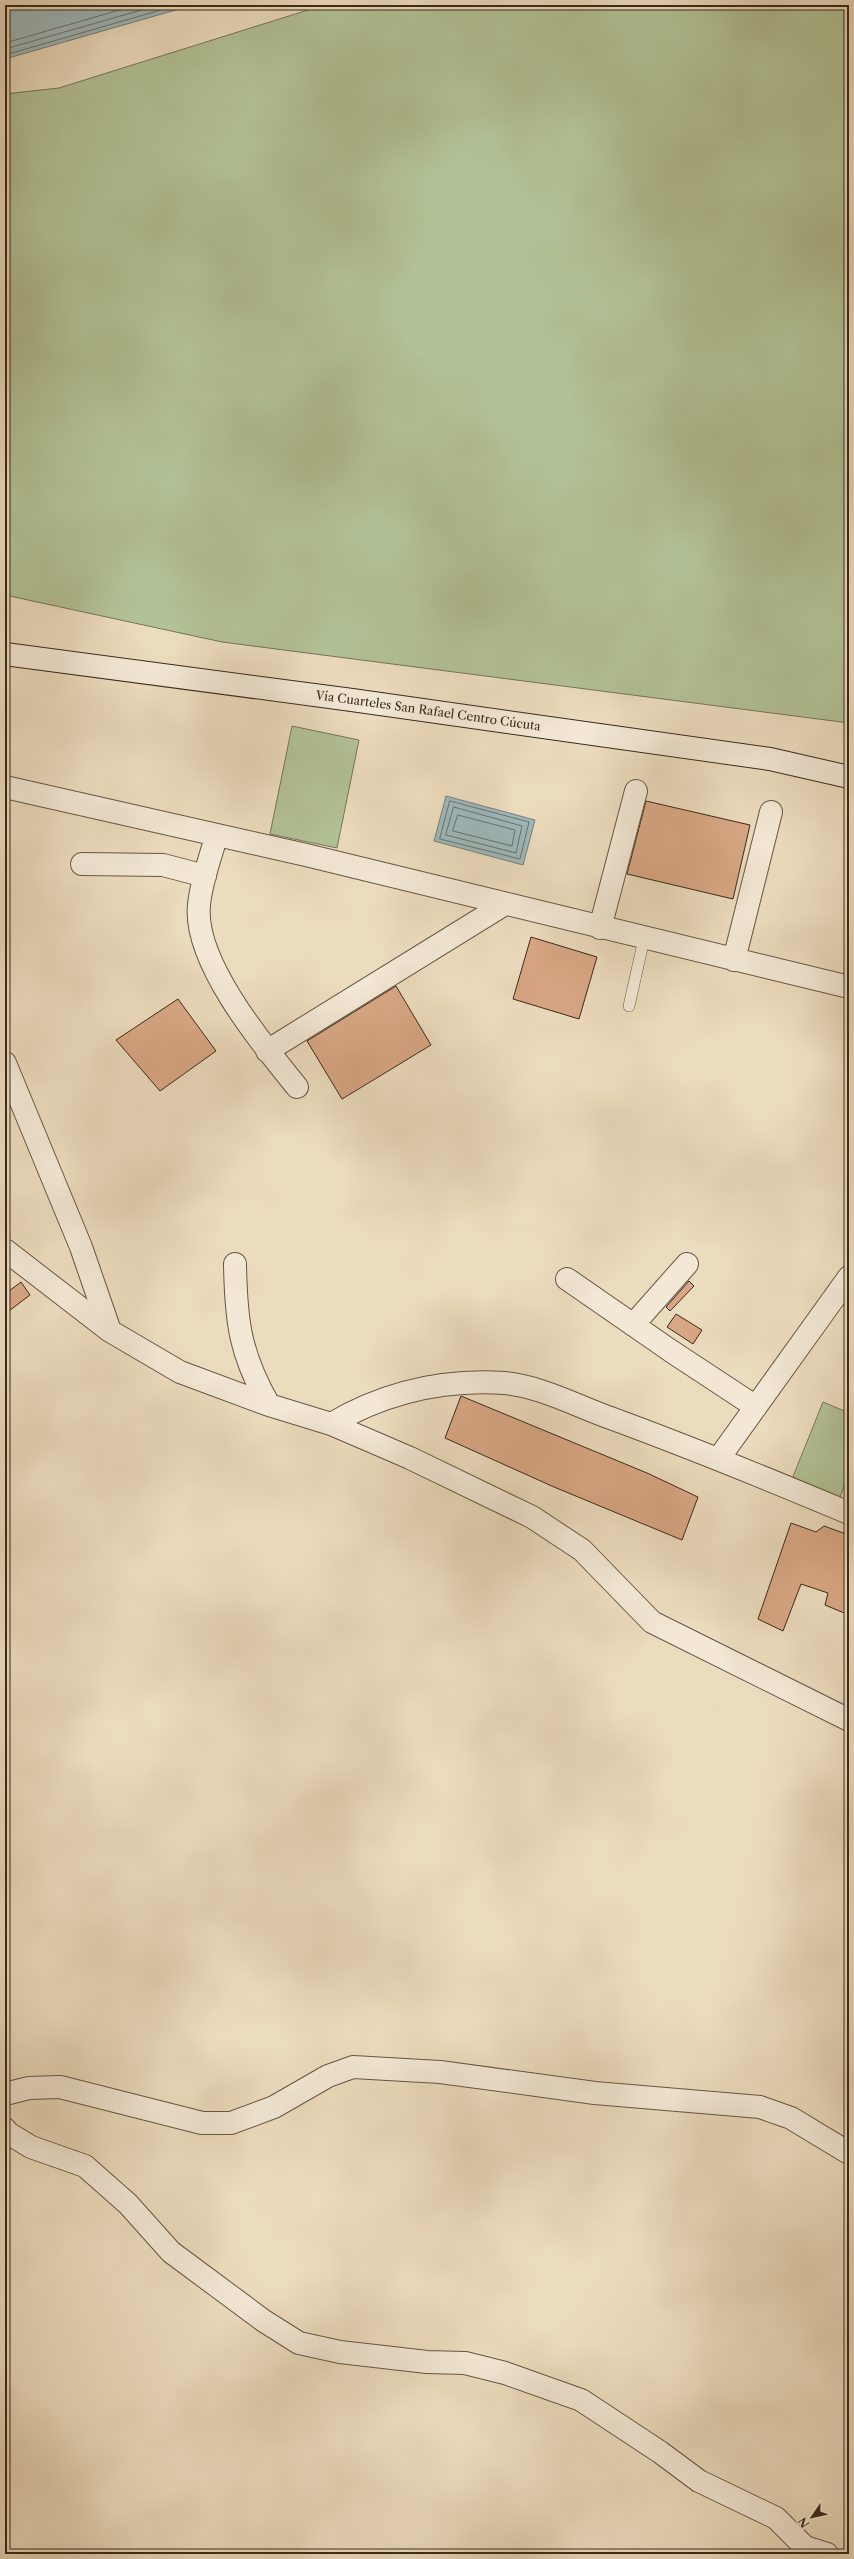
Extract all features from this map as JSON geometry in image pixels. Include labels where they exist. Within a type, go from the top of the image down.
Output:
[{"type":"street","name":"Vía Cuarteles San Rafael Centro Cúcuta","points":[[5,654],[352,700],[770,759],[849,777]]},
{"type":"street","points":[[5,787],[216,837],[306,856],[644,939],[849,987]]},
{"type":"street","points":[[600,928],[636,791]]},
{"type":"street","points":[[734,960],[771,812]]},
{"type":"street","points":[[216,837],[205,876],[199,905],[200,933],[215,972],[267,1051],[297,1087]]},
{"type":"street","points":[[82,864],[163,865],[205,876]]},
{"type":"street","points":[[267,1051],[505,904]]},
{"type":"street","points":[[5,1063],[81,1247],[110,1331]]},
{"type":"street","points":[[5,1250],[110,1331],[180,1372],[269,1405],[331,1424],[410,1458],[532,1518],[582,1550],[652,1622],[849,1720]]},
{"type":"street","points":[[235,1264],[235,1310],[241,1344],[252,1376],[269,1405]]},
{"type":"street","points":[[633,1325],[687,1264]]},
{"type":"street","points":[[719,1458],[849,1277]]},
{"type":"street","points":[[567,1279],[756,1407]]},
{"type":"street","points":[[331,1424],[361,1406],[394,1394],[467,1382],[506,1384],[545,1394],[719,1458],[849,1513]]},
{"type":"street","points":[[5,2094],[29,2088],[60,2087],[202,2123],[231,2123],[274,2107],[328,2076],[353,2066],[440,2072],[595,2094],[760,2107],[791,2118],[849,2153]]},
{"type":"street","points":[[5,2129],[8,2133],[31,2147],[85,2166],[128,2204],[170,2252],[264,2321],[299,2343],[340,2352],[427,2362],[465,2363],[505,2373],[581,2400],[660,2452],[699,2481],[776,2518],[805,2547],[827,2554]]},
{"type":"lane","points":[[629,1006],[644,939]]},
{"type":"green space","points":[[324,5],[849,5],[849,723],[222,642],[5,595],[5,94],[59,88]]},
{"type":"green space","points":[[292,726],[359,740],[337,848],[270,834]]},
{"type":"green space","points":[[823,1402],[849,1413],[849,1472],[839,1500],[792,1479]]},
{"type":"water","points":[[5,5],[193,5],[5,59]]},
{"type":"water","points":[[446,796],[535,820],[523,865],[434,841]]},
{"type":"building","points":[[646,801],[750,825],[733,899],[627,874]]},
{"type":"building","points":[[531,937],[597,957],[579,1019],[513,999]]},
{"type":"building","points":[[396,986],[431,1045],[342,1099],[307,1041]]},
{"type":"building","points":[[178,999],[216,1051],[160,1091],[116,1040]]},
{"type":"building","points":[[689,1281],[694,1286],[670,1311],[666,1307]]},
{"type":"building","points":[[21,1282],[30,1295],[5,1314],[5,1294]]},
{"type":"building","points":[[676,1314],[702,1330],[693,1344],[667,1327]]},
{"type":"building","points":[[461,1396],[647,1473],[698,1497],[682,1540],[554,1487],[445,1438]]},
{"type":"building","points":[[791,1523],[816,1532],[824,1526],[849,1535],[849,1615],[825,1605],[828,1593],[801,1584],[783,1631],[758,1619]]}]
